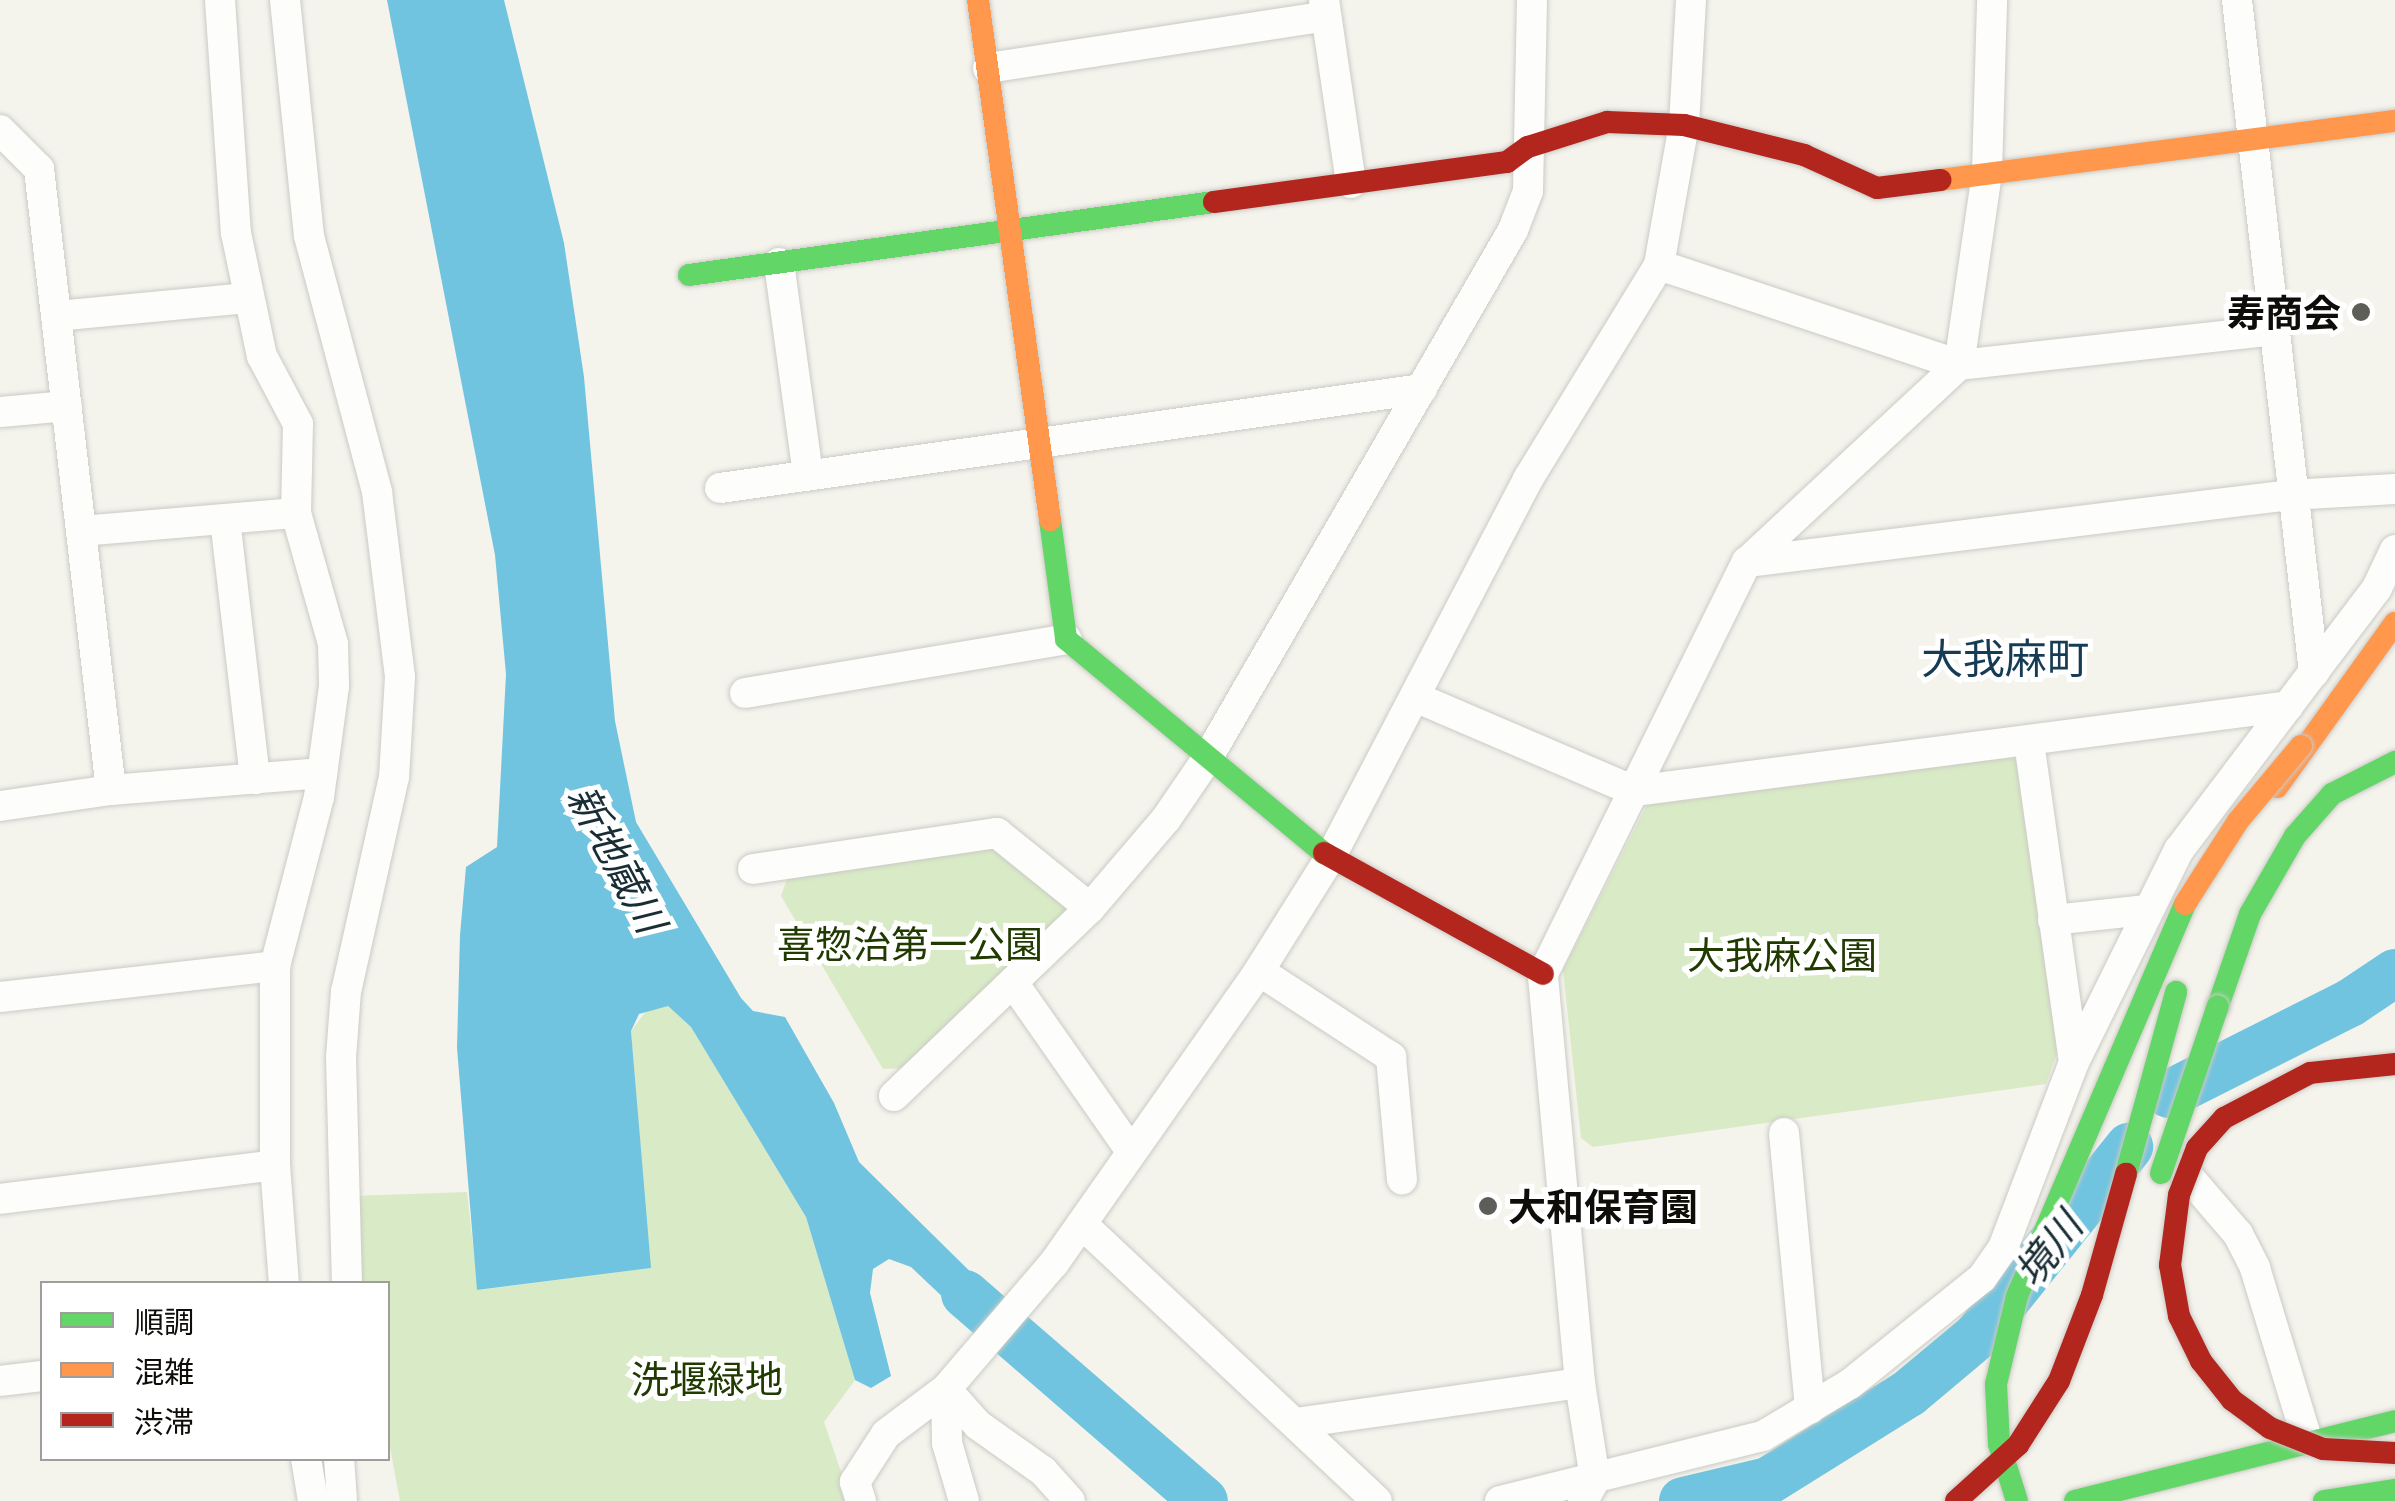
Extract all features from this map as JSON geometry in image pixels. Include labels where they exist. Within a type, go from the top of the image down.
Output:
[{"type":"main road","points":[[978,0],[1066,638],[1330,858],[1543,974]]},
{"type":"main road","points":[[689,275],[1508,162],[1528,147],[1607,122],[1684,125],[1804,155],[1878,188],[2395,121]]},
{"type":"main road","points":[[2017,1501],[1999,1444],[1996,1384],[2018,1296],[2177,916],[2238,821],[2395,623]]},
{"type":"main road","points":[[1956,1501],[2018,1446],[2059,1381],[2092,1295],[2148,1080],[2198,934],[2300,746]]},
{"type":"main road","points":[[2151,1203],[2270,872],[2332,794],[2395,762]]},
{"type":"main road","points":[[2395,1064],[2310,1073],[2264,1091],[2224,1118],[2197,1148],[2179,1195],[2170,1265],[2179,1316],[2201,1360],[2232,1400],[2270,1428],[2323,1450],[2395,1454]]},
{"type":"main road","points":[[1956,1501],[2023,1452],[2055,1416],[2097,1349],[2120,1293]]},
{"type":"main road","points":[[2074,1501],[2307,1439],[2395,1421]]},
{"type":"main road","points":[[2324,1501],[2395,1490]]},
{"type":"street","points":[[220,0],[236,233],[262,356],[298,424],[296,513],[333,644],[322,773],[275,966],[275,1165],[284,1281]]},
{"type":"street","points":[[284,0],[309,236],[377,492],[400,677],[394,777],[346,991],[341,1077],[347,1281]]},
{"type":"street","points":[[894,1096],[1090,908],[1166,820],[1207,759],[1513,230],[1528,191],[1532,0]]},
{"type":"street","points":[[861,1501],[855,1482],[886,1434],[950,1384],[1083,1225],[1129,1148],[1259,971],[1330,858],[1528,480],[1659,265],[1684,125],[1691,0]]},
{"type":"street","points":[[1589,1490],[1543,974],[1748,562],[1959,365],[1986,172],[1992,0]]},
{"type":"street","points":[[2237,0],[2276,330],[2290,495],[2314,673]]},
{"type":"street","points":[[988,68],[1325,8],[1351,182]]},
{"type":"street","points":[[0,130],[40,169],[111,790]]},
{"type":"street","points":[[779,262],[808,474]]},
{"type":"street","points":[[1659,265],[1959,365],[2276,330]]},
{"type":"street","points":[[56,316],[248,298]]},
{"type":"street","points":[[720,488],[1038,439],[1422,389]]},
{"type":"street","points":[[0,412],[67,406]]},
{"type":"street","points":[[1748,562],[2290,495],[2395,490]]},
{"type":"street","points":[[82,532],[296,513]]},
{"type":"street","points":[[225,519],[255,779]]},
{"type":"street","points":[[1500,1501],[1589,1490],[1764,1436],[1810,1409],[1982,1278],[2003,1248],[2074,1062],[2145,910],[2178,850],[2377,588],[2395,550]]},
{"type":"street","points":[[745,692],[1066,638]]},
{"type":"street","points":[[1415,697],[1634,791],[2288,706]]},
{"type":"street","points":[[2029,742],[2074,1062]]},
{"type":"street","points":[[0,806],[111,790],[322,773]]},
{"type":"street","points":[[753,869],[997,832],[1090,908]]},
{"type":"street","points":[[2054,920],[2145,910]]},
{"type":"street","points":[[0,997],[275,966]]},
{"type":"street","points":[[1259,971],[1391,1057],[1402,1180]]},
{"type":"street","points":[[1014,984],[1129,1148]]},
{"type":"street","points":[[2064,1094],[2114,1114],[2149,1140],[2238,1234],[2279,1334],[2307,1439]]},
{"type":"street","points":[[1784,1133],[1810,1409]]},
{"type":"street","points":[[0,1199],[275,1165]]},
{"type":"street","points":[[1083,1225],[1377,1501]]},
{"type":"street","points":[[0,1381],[40,1376]]},
{"type":"street","points":[[1296,1423],[1580,1383]]},
{"type":"street","points":[[950,1384],[947,1443],[964,1501]]},
{"type":"street","points":[[950,1384],[978,1426],[1042,1471],[1070,1501]]},
{"type":"street","points":[[306,1461],[313,1501]]},
{"type":"street","points":[[338,1461],[342,1501]]},
{"type":"green space","name":"大我麻公園","points":[[2011,757],[2020,763],[2059,1048],[2046,1084],[1593,1147],[1581,1138],[1563,970],[1647,805]]},
{"type":"green space","name":"喜惣治第一公園","points":[[988,845],[1066,902],[1064,915],[907,1068],[883,1069],[781,896],[788,876]]},
{"type":"green space","name":"洗堰緑地","points":[[651,1005],[668,1006],[691,1027],[806,1217],[855,1380],[824,1422],[851,1501],[400,1501],[390,1448],[390,1281],[363,1281],[353,1196],[467,1192],[478,1290],[650,1268],[631,1031]]},
{"type":"water","points":[[387,0],[504,0],[564,243],[584,377],[615,721],[636,822],[741,998],[753,1011],[785,1017],[834,1103],[859,1162],[1006,1307],[985,1337],[911,1267],[889,1259],[873,1269],[870,1293],[891,1376],[871,1388],[855,1380],[806,1217],[691,1027],[668,1006],[639,1014],[631,1031],[651,1268],[477,1290],[457,1048],[460,935],[466,867],[497,847],[506,674],[495,555]]},
{"type":"waterway","name":"境川","points":[[2169,1094],[2350,1003],[2395,973]]},
{"type":"waterway","name":"境川","points":[[1683,1501],[1768,1481],[1909,1393],[1977,1336],[2129,1147]]},
{"type":"waterway","name":"新地蔵川","points":[[965,1294],[1204,1501]]},
{"type":"traffic: fast","points":[[689,275],[1214,202]]},
{"type":"traffic: fast","points":[[1050,520],[1066,639],[1324,853]]},
{"type":"traffic: fast","points":[[2218,1006],[2250,914],[2295,836],[2332,794],[2395,762]]},
{"type":"traffic: fast","points":[[2017,1501],[1999,1444],[1996,1384],[2017,1296],[2185,904]]},
{"type":"traffic: fast","points":[[2126,1174],[2176,992]]},
{"type":"traffic: fast","points":[[2161,1173],[2218,1006]]},
{"type":"traffic: fast","points":[[2075,1501],[2395,1421]]},
{"type":"traffic: fast","points":[[2324,1501],[2395,1490]]},
{"type":"traffic: slow","points":[[978,0],[1050,520]]},
{"type":"traffic: slow","points":[[1940,180],[2395,121]]},
{"type":"traffic: slow","points":[[2277,787],[2395,623]]},
{"type":"traffic: slow","points":[[2185,904],[2238,821],[2301,746]]},
{"type":"traffic: jam","points":[[1214,202],[1507,162],[1528,147],[1607,122],[1684,125],[1804,155],[1877,188],[1940,180]]},
{"type":"traffic: jam","points":[[1324,853],[1543,974]]},
{"type":"traffic: jam","points":[[2395,1064],[2310,1073],[2224,1118],[2197,1148],[2179,1195],[2170,1265],[2179,1316],[2201,1361],[2232,1400],[2270,1428],[2323,1449],[2395,1453]]},
{"type":"traffic: jam","points":[[1956,1501],[2018,1445],[2059,1381],[2092,1295],[2126,1174]]},
{"type":"place","name":"寿商会","points":[[2361,312]]},
{"type":"place","name":"大和保育園","points":[[1488,1206]]},
{"type":"district","name":"大我麻町","points":[[2005,657]]}]
